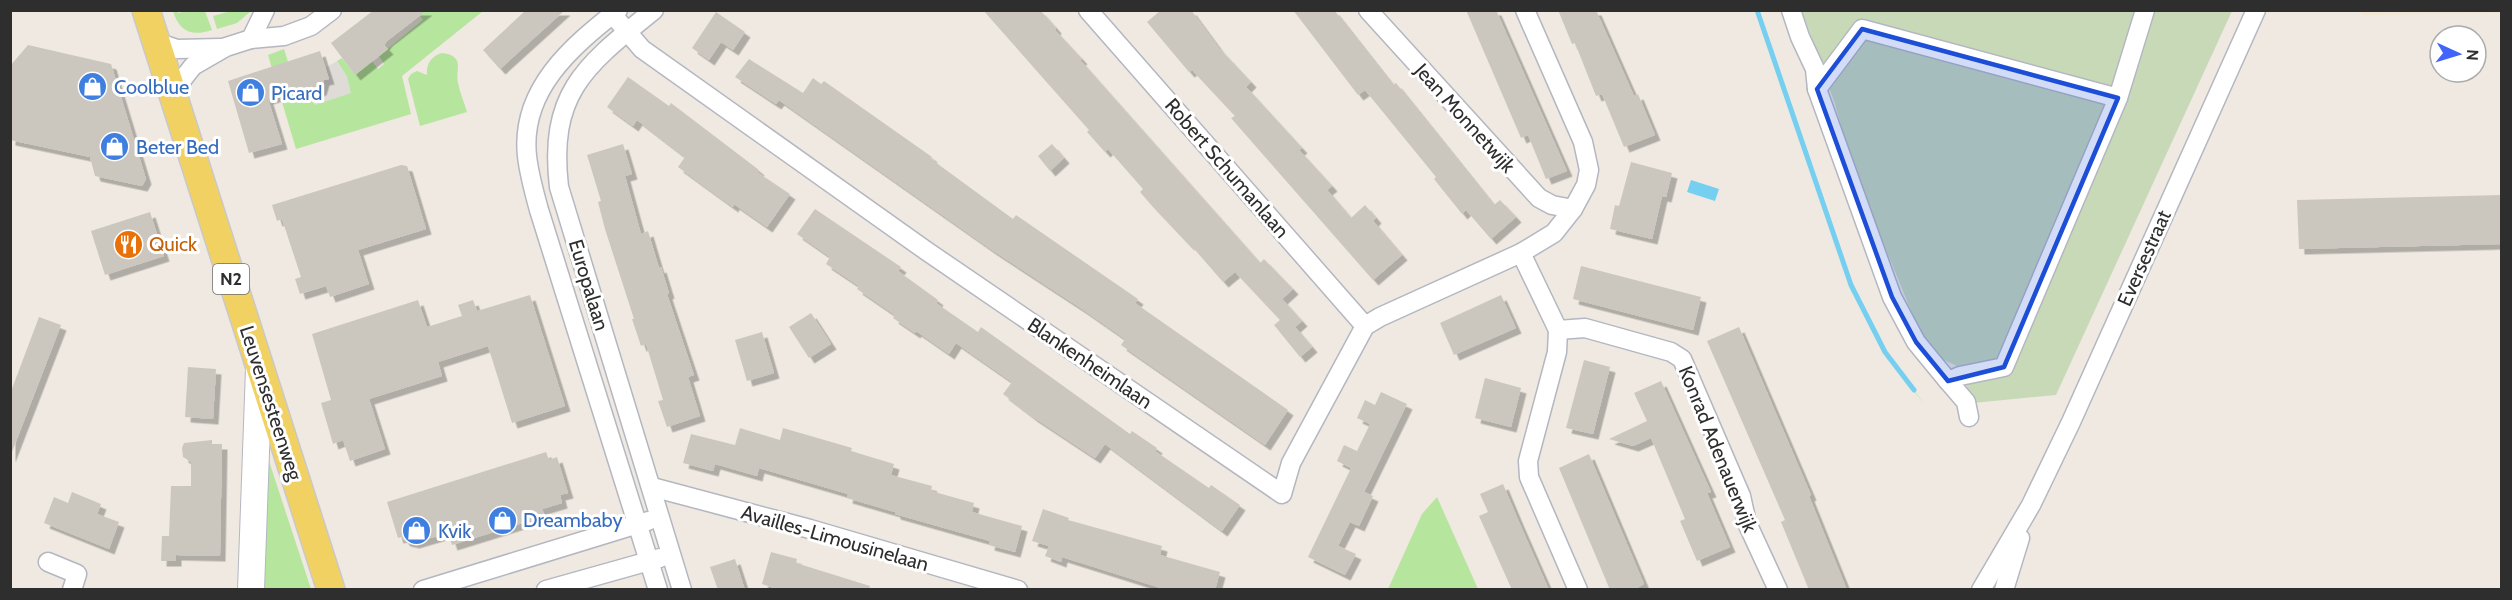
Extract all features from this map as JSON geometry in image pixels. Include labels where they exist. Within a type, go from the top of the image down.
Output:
[{"type":"main road","name":"Leuvensesteenweg","points":[[146,10],[331,590]]},
{"type":"street","points":[[251,39],[265,10]]},
{"type":"street","points":[[176,106],[180,86],[193,66],[226,47],[251,39],[284,36],[312,25],[332,10]]},
{"type":"street","name":"Europalaan","points":[[654,10],[591,66],[572,89],[557,129],[556,165],[559,187],[682,590]]},
{"type":"street","name":"Robert Schumanlaan","points":[[1088,10],[1365,326]]},
{"type":"street","name":"Jean Monnetwijk","points":[[1368,10],[1539,198],[1552,205],[1573,209]]},
{"type":"street","points":[[1365,326],[1521,253],[1554,233],[1573,209],[1586,185],[1589,170],[1583,142],[1525,10]]},
{"type":"street","points":[[1791,10],[1800,38],[1815,69],[1817,89],[1892,297],[1916,342],[1966,402],[1969,417]]},
{"type":"street","points":[[1948,381],[1960,376],[2004,367],[2118,98],[2145,10]]},
{"type":"street","name":"Eversestraat","points":[[1981,590],[2031,505],[2071,423],[2256,10]]},
{"type":"street","name":"Europalaan","points":[[615,13],[562,60],[541,86],[529,113],[526,153],[539,210],[658,590]]},
{"type":"street","name":"Blankenheimlaan","points":[[615,13],[627,32],[642,49],[928,252],[1282,494],[1291,463],[1365,326]]},
{"type":"street","points":[[1817,89],[1862,29],[2118,98]]},
{"type":"street","points":[[156,42],[177,49],[226,47]]},
{"type":"street","points":[[1521,253],[1558,330],[1557,352],[1527,469],[1578,590]]},
{"type":"street","name":"Konrad Adenauerwijk","points":[[1558,330],[1585,328],[1671,352],[1682,359],[1741,496],[1747,523],[1779,590]]},
{"type":"street","points":[[250,590],[259,366]]},
{"type":"street","name":"Availles-Limousinelaan","points":[[652,488],[810,529],[1018,590]]},
{"type":"street","name":"Eversestraat","points":[[2004,590],[2031,505]]},
{"type":"street","points":[[423,590],[661,517]]},
{"type":"street","points":[[546,590],[672,555]]},
{"type":"street","points":[[48,562],[77,574],[72,590]]},
{"type":"highlighted area","points":[[1862,29],[2118,98],[2004,367],[1948,381],[1916,342],[1892,297],[1817,89]]},
{"type":"shaded area","points":[[2362,10],[2501,10],[2501,13],[2362,15]]},
{"type":"shaded area","points":[[337,61],[347,77],[351,93],[315,105],[311,93],[321,90],[320,82],[329,79],[325,68]]},
{"type":"green space","points":[[173,11],[178,13],[205,11],[212,30],[198,33],[187,31],[182,28]]},
{"type":"green space","points":[[231,11],[251,11],[237,23],[217,29],[213,16]]},
{"type":"green space","points":[[417,11],[483,11],[402,76],[411,114],[296,149],[268,55],[284,49],[288,62],[289,92],[306,87],[314,104],[347,77],[337,61],[342,58],[355,75],[372,61],[378,69],[384,64],[379,56],[423,20]]},
{"type":"green space","points":[[1756,11],[1759,11],[1853,285],[1886,351],[1925,405],[1884,353],[1850,286]]},
{"type":"green space","points":[[1802,11],[2232,11],[2056,395],[1973,403],[1959,367],[1944,360],[1921,335],[1853,169],[1835,104]]},
{"type":"green space","points":[[442,53],[457,60],[457,78],[467,112],[420,126],[408,79],[417,71],[427,75],[430,61]]},
{"type":"green space","points":[[266,452],[311,589],[262,589]]},
{"type":"green space","points":[[1437,497],[1478,589],[1388,589],[1422,514]]},
{"type":"water","points":[[1691,180],[1719,189],[1715,201],[1687,192]]},
{"type":"building","points":[[374,10],[427,10],[387,41],[384,45],[388,49],[355,75],[331,43]]},
{"type":"building","points":[[526,10],[565,10],[500,69],[483,50]]},
{"type":"building","points":[[983,10],[1040,10],[1082,59],[1080,60],[1260,263],[1264,259],[1293,289],[1282,299],[1302,321],[1295,327],[1312,347],[1300,357],[1274,325],[1280,320],[1235,272],[1223,282],[1190,244],[1153,207],[1140,192],[1143,189],[1108,149],[1105,152],[1087,132],[1089,130]]},
{"type":"building","points":[[1161,10],[1191,10],[1219,48],[1251,82],[1246,87],[1302,148],[1299,150],[1332,186],[1327,190],[1351,218],[1365,205],[1376,218],[1373,221],[1402,255],[1373,280],[1231,118],[1235,116],[1192,70],[1189,72],[1147,22]]},
{"type":"building","points":[[1293,10],[1334,10],[1393,85],[1396,83],[1494,205],[1500,200],[1516,217],[1491,239],[1466,210],[1462,214],[1434,179],[1436,177],[1365,90],[1358,95]]},
{"type":"building","points":[[1466,10],[1496,10],[1567,171],[1546,179],[1528,135],[1521,138]]},
{"type":"building","points":[[1558,10],[1596,10],[1634,96],[1638,94],[1655,135],[1624,147],[1602,94],[1596,96],[1575,43],[1572,44]]},
{"type":"building","points":[[716,12],[745,32],[733,50],[721,42],[709,60],[692,48]]},
{"type":"building","points":[[28,45],[111,64],[146,179],[142,186],[95,176],[90,157],[10,140],[10,66]]},
{"type":"building","points":[[320,51],[329,79],[324,80],[321,90],[308,94],[306,87],[268,99],[282,144],[249,153],[228,81]]},
{"type":"building","points":[[749,59],[803,93],[813,78],[821,84],[824,81],[932,157],[931,159],[1013,219],[1016,215],[1138,299],[1135,303],[1288,410],[1265,445],[1121,345],[1125,339],[1082,309],[992,250],[779,100],[776,104],[735,77]]},
{"type":"building","points":[[628,77],[669,106],[671,103],[759,170],[757,172],[790,194],[767,227],[734,204],[733,207],[678,167],[685,157],[637,120],[633,126],[607,107]]},
{"type":"building","points":[[623,144],[632,174],[625,176],[641,234],[648,231],[694,375],[688,377],[700,416],[667,427],[658,401],[663,400],[646,344],[641,346],[632,319],[634,319],[605,229],[598,202],[601,201],[587,155]]},
{"type":"building","points":[[1052,144],[1064,158],[1050,171],[1038,156]]},
{"type":"building","points":[[1631,162],[1672,173],[1666,197],[1662,196],[1652,239],[1610,229],[1615,205],[1619,206]]},
{"type":"building","points":[[401,165],[407,166],[426,229],[358,250],[369,284],[330,297],[326,286],[300,294],[295,279],[301,277],[282,219],[277,221],[272,205]]},
{"type":"building","points":[[2502,195],[2502,244],[2299,249],[2297,200]]},
{"type":"building","points":[[815,209],[901,267],[898,271],[938,300],[936,303],[978,332],[981,327],[1130,434],[1132,431],[1157,448],[1155,451],[1209,488],[1211,485],[1240,505],[1222,531],[1105,444],[1095,458],[1033,417],[1003,394],[1012,382],[956,343],[949,354],[893,318],[895,315],[857,289],[859,286],[826,264],[830,257],[797,234]]},
{"type":"building","name":"Quick","points":[[150,212],[164,256],[105,275],[91,231]]},
{"type":"building","points":[[1581,266],[1701,297],[1693,330],[1573,299]]},
{"type":"building","points":[[530,295],[565,406],[512,423],[488,346],[438,362],[442,376],[369,399],[385,449],[350,461],[343,440],[333,444],[321,403],[331,400],[312,334],[418,300],[427,327],[462,316],[458,305],[473,300],[477,311]]},
{"type":"building","points":[[1501,295],[1516,328],[1454,355],[1440,323]]},
{"type":"building","points":[[811,313],[831,344],[809,358],[789,327]]},
{"type":"building","points":[[39,317],[61,325],[10,457],[10,394]]},
{"type":"building","points":[[1739,327],[1811,495],[1809,496],[1847,590],[1809,590],[1781,522],[1785,520],[1707,341]]},
{"type":"building","points":[[762,332],[774,373],[747,381],[735,340]]},
{"type":"building","points":[[1584,360],[1610,367],[1593,434],[1566,428]]},
{"type":"building","points":[[188,367],[216,369],[213,419],[185,417]]},
{"type":"building","points":[[1485,378],[1521,388],[1511,427],[1475,418]]},
{"type":"building","points":[[1661,381],[1711,492],[1707,493],[1730,547],[1697,561],[1680,521],[1685,519],[1651,438],[1633,446],[1609,439],[1647,421],[1634,393]]},
{"type":"building","points":[[1381,392],[1407,404],[1364,492],[1373,496],[1359,526],[1350,522],[1338,546],[1356,554],[1345,575],[1308,557],[1351,468],[1337,461],[1344,445],[1357,451],[1370,424],[1357,418],[1365,400],[1375,405]]},
{"type":"building","points":[[740,428],[780,440],[783,428],[852,448],[851,451],[894,464],[891,475],[932,486],[931,491],[974,503],[972,512],[1022,526],[1015,552],[989,545],[990,541],[847,498],[848,494],[759,468],[757,476],[715,464],[713,471],[683,463],[691,434],[735,445]]},
{"type":"building","points":[[212,440],[212,444],[222,444],[220,556],[176,555],[176,561],[161,561],[162,536],[169,536],[171,486],[191,486],[191,462],[183,457],[184,443]]},
{"type":"building","points":[[546,452],[549,460],[557,457],[568,493],[560,495],[562,503],[542,509],[545,516],[452,545],[448,533],[414,543],[405,541],[402,537],[398,538],[387,502]]},
{"type":"building","points":[[1589,454],[1644,584],[1633,590],[1610,590],[1559,468]]},
{"type":"building","points":[[1503,484],[1549,590],[1512,590],[1479,516],[1488,512],[1480,494]]},
{"type":"building","points":[[72,492],[101,504],[97,514],[119,522],[109,549],[44,523],[54,497],[68,503]]},
{"type":"building","points":[[1043,509],[1069,518],[1068,520],[1162,546],[1160,555],[1220,572],[1215,590],[1167,590],[1062,557],[1061,562],[1045,556],[1049,546],[1032,541]]},
{"type":"building","points":[[771,552],[797,559],[796,563],[870,586],[869,590],[780,590],[762,584]]},
{"type":"building","points":[[735,559],[745,590],[718,590],[710,567]]},
{"type":"waterway","points":[[1757,10],[1851,285],[1885,352],[1914,390]]},
{"type":"place","name":"Coolblue","points":[[93,87]]},
{"type":"place","name":"Picard","points":[[250,93]]},
{"type":"place","name":"Beter Bed","points":[[115,147]]},
{"type":"place","name":"Quick","points":[[128,244]]},
{"type":"place","name":"Dreambaby","points":[[502,520]]},
{"type":"place","name":"Kvik","points":[[417,531]]}]
